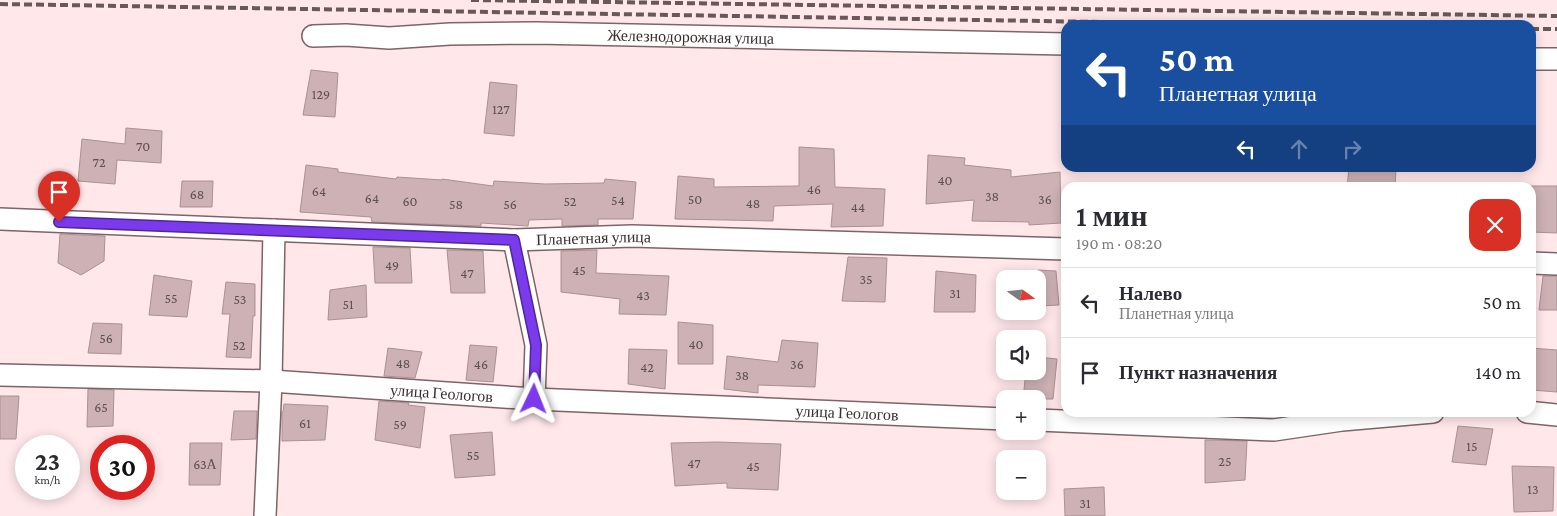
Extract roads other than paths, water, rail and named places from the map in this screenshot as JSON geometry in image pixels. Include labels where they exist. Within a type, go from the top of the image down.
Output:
[{"type":"street","name":"Железнодорожная улица","points":[[313,36],[346,35],[389,38],[450,34],[536,34],[1061,44]]},
{"type":"street","points":[[1536,59],[1557,59]]},
{"type":"street","name":"Планетная улица","points":[[0,219],[514,240],[632,236],[1061,249]]},
{"type":"street","points":[[264,516],[271,381],[274,230]]},
{"type":"street","points":[[514,240],[536,345],[534,399]]},
{"type":"street","points":[[1536,263],[1557,264]]},
{"type":"street","name":"улица Геологов","points":[[0,375],[271,381],[534,399],[996,419]]},
{"type":"street","points":[[1536,413],[1557,415]]},
{"type":"street","points":[[1046,420],[1274,430],[1376,417]]},
{"type":"railway","points":[[471,0],[1557,16]]},
{"type":"railway","points":[[0,4],[1061,21]]},
{"type":"railway","points":[[1536,29],[1557,29]]}]
